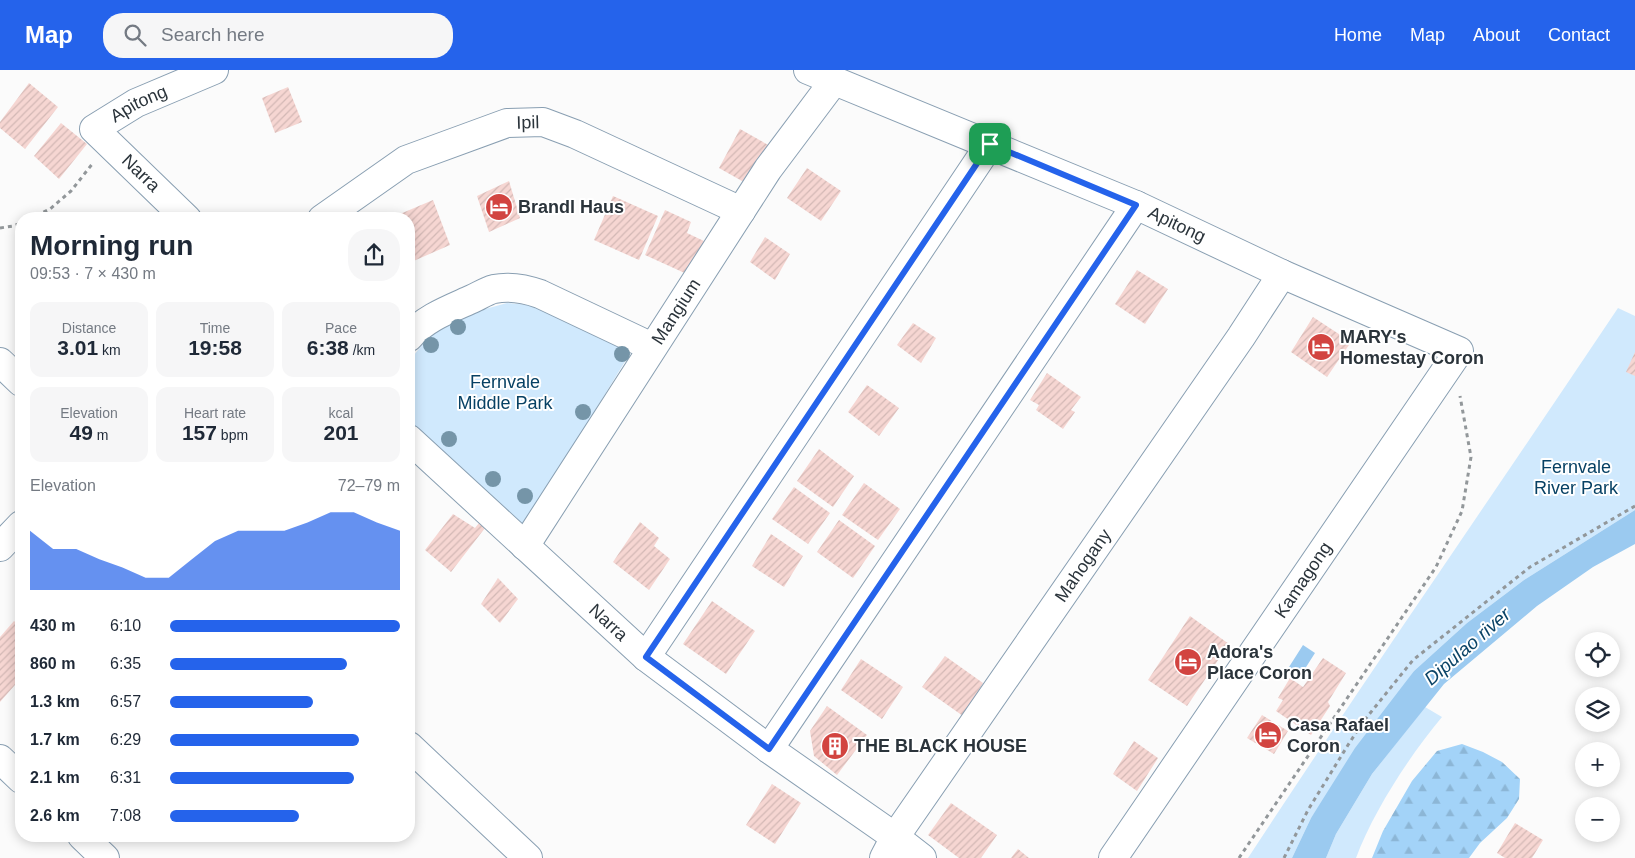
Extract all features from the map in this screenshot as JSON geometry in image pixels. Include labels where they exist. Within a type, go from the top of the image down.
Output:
[{"type":"street","name":"Apitong","points":[[102,136],[136,103],[214,70]]},
{"type":"street","name":"Apitong","points":[[808,70],[1136,205],[1282,274],[1452,360]]},
{"type":"street","name":"Mangium","points":[[525,546],[768,169],[834,81]]},
{"type":"street","name":"Ipil","points":[[332,212],[406,160],[507,122],[543,122],[575,134],[741,211]]},
{"type":"street","name":"Narra","points":[[102,136],[180,212]]},
{"type":"street","points":[[646,657],[990,144]]},
{"type":"street","points":[[769,749],[1136,205]]},
{"type":"street","name":"Mahogany","points":[[890,848],[1282,274]]},
{"type":"street","points":[[415,329],[435,316],[493,289],[512,288],[540,294],[652,347]]},
{"type":"street","name":"Kamagong","points":[[1113,858],[1452,360]]},
{"type":"street","points":[[0,362],[15,376]]},
{"type":"street","name":"Narra","points":[[415,445],[646,657],[769,749],[890,848],[922,858]]},
{"type":"street","points":[[0,547],[15,532]]},
{"type":"street","points":[[415,752],[528,858]]},
{"type":"street","points":[[0,759],[15,773]]},
{"type":"street","points":[[88,842],[105,858]]},
{"type":"path","points":[[44,212],[50,209],[70,191],[102,136]]},
{"type":"path","points":[[0,228],[15,225]]},
{"type":"path","points":[[1239,858],[1436,567],[1462,511],[1471,457],[1452,360]]},
{"type":"path","points":[[1284,858],[1308,810],[1348,745],[1363,722],[1413,660],[1530,567],[1635,506]]},
{"type":"green space","name":"Fernvale Middle Park","points":[[507,303],[538,306],[632,350],[524,527],[469,479],[415,428],[415,354],[432,333],[467,314]]},
{"type":"green space","name":"Fernvale River Park","points":[[1618,308],[1635,316],[1635,510],[1524,580],[1467,623],[1414,671],[1311,818],[1292,858],[1248,858],[1340,720]]},
{"type":"green space","points":[[1425,707],[1442,717],[1393,784],[1363,840],[1356,858],[1326,858],[1336,834],[1372,774]]},
{"type":"green space","points":[[1462,744],[1502,762],[1520,779],[1519,799],[1507,818],[1480,843],[1469,858],[1372,858],[1383,831],[1412,781],[1437,751]]},
{"type":"water","name":"Dipulao river","points":[[1635,510],[1635,544],[1593,567],[1537,606],[1444,684],[1372,774],[1336,834],[1326,858],[1292,858],[1311,818],[1355,748],[1414,671],[1467,623],[1524,580]]},
{"type":"water","points":[[1303,645],[1315,653],[1301,675],[1289,667]]},
{"type":"building","points":[[29,83],[58,107],[25,149],[0,128],[0,122]]},
{"type":"building","points":[[288,87],[302,122],[275,133],[262,98]]},
{"type":"building","points":[[61,123],[87,144],[59,179],[34,156]]},
{"type":"building","points":[[740,129],[770,146],[749,185],[719,168]]},
{"type":"building","points":[[807,168],[841,191],[821,221],[787,198]]},
{"type":"building","name":"Brandl Haus","points":[[509,181],[520,218],[489,232],[477,196]]},
{"type":"building","points":[[613,196],[658,216],[639,260],[594,240]]},
{"type":"building","points":[[433,200],[450,245],[415,260],[415,212],[405,212]]},
{"type":"building","points":[[665,210],[691,222],[687,233],[706,242],[689,275],[645,255]]},
{"type":"building","points":[[765,237],[790,254],[775,280],[750,262]]},
{"type":"building","points":[[1137,270],[1168,289],[1145,324],[1115,304]]},
{"type":"building","name":"MARY's Homestay Coron","points":[[1313,317],[1351,342],[1327,377],[1291,352]]},
{"type":"building","points":[[913,323],[936,338],[921,363],[897,345]]},
{"type":"building","points":[[1635,352],[1635,376],[1626,372]]},
{"type":"building","points":[[1047,373],[1081,397],[1071,410],[1075,412],[1063,429],[1036,410],[1039,405],[1030,400]]},
{"type":"building","points":[[867,385],[899,408],[879,436],[848,412]]},
{"type":"building","points":[[819,449],[854,476],[833,507],[797,481]]},
{"type":"building","points":[[864,483],[900,509],[878,540],[842,515]]},
{"type":"building","points":[[794,487],[830,513],[808,544],[772,519]]},
{"type":"building","points":[[453,514],[475,528],[479,523],[485,528],[451,572],[425,550]]},
{"type":"building","points":[[839,520],[875,546],[853,578],[817,552]]},
{"type":"building","points":[[640,522],[659,538],[654,546],[670,559],[649,590],[613,562]]},
{"type":"building","points":[[771,534],[803,556],[784,587],[752,566]]},
{"type":"building","points":[[498,578],[518,599],[500,623],[481,604]]},
{"type":"building","points":[[712,601],[755,631],[726,674],[683,644]]},
{"type":"building","name":"Adora's Place Coron","points":[[1190,616],[1229,644],[1187,706],[1148,680]]},
{"type":"building","points":[[15,622],[15,685],[0,702],[0,637]]},
{"type":"building","points":[[945,656],[983,683],[963,716],[922,687]]},
{"type":"building","points":[[1323,658],[1346,673],[1328,702],[1330,706],[1311,735],[1276,711],[1283,700],[1278,698],[1290,678],[1303,687]]},
{"type":"building","points":[[861,659],[903,687],[882,719],[841,690]]},
{"type":"building","name":"THE BLACK HOUSE","points":[[827,706],[867,735],[837,775],[814,756],[810,731]]},
{"type":"building","name":"Casa Rafael Coron","points":[[1262,715],[1288,731],[1274,754],[1247,738]]},
{"type":"building","points":[[1134,741],[1158,758],[1137,791],[1113,774]]},
{"type":"building","points":[[772,784],[801,803],[775,844],[746,825]]},
{"type":"building","points":[[951,803],[997,835],[981,858],[959,858],[928,835]]},
{"type":"building","points":[[1515,823],[1543,840],[1532,858],[1505,858],[1497,853]]},
{"type":"building","points":[[1018,849],[1029,858],[1011,858]]},
{"type":"place","name":"Brandl Haus","points":[[499,207]]},
{"type":"place","name":"MARY's Homestay Coron","points":[[1321,347]]},
{"type":"place","name":"Adora's Place Coron","points":[[1188,662]]},
{"type":"place","name":"Casa Rafael Coron","points":[[1268,735]]},
{"type":"place","name":"THE BLACK HOUSE","points":[[835,746]]},
{"type":"route","points":[[990,144],[1136,205],[769,749],[646,657],[990,144]]}]
